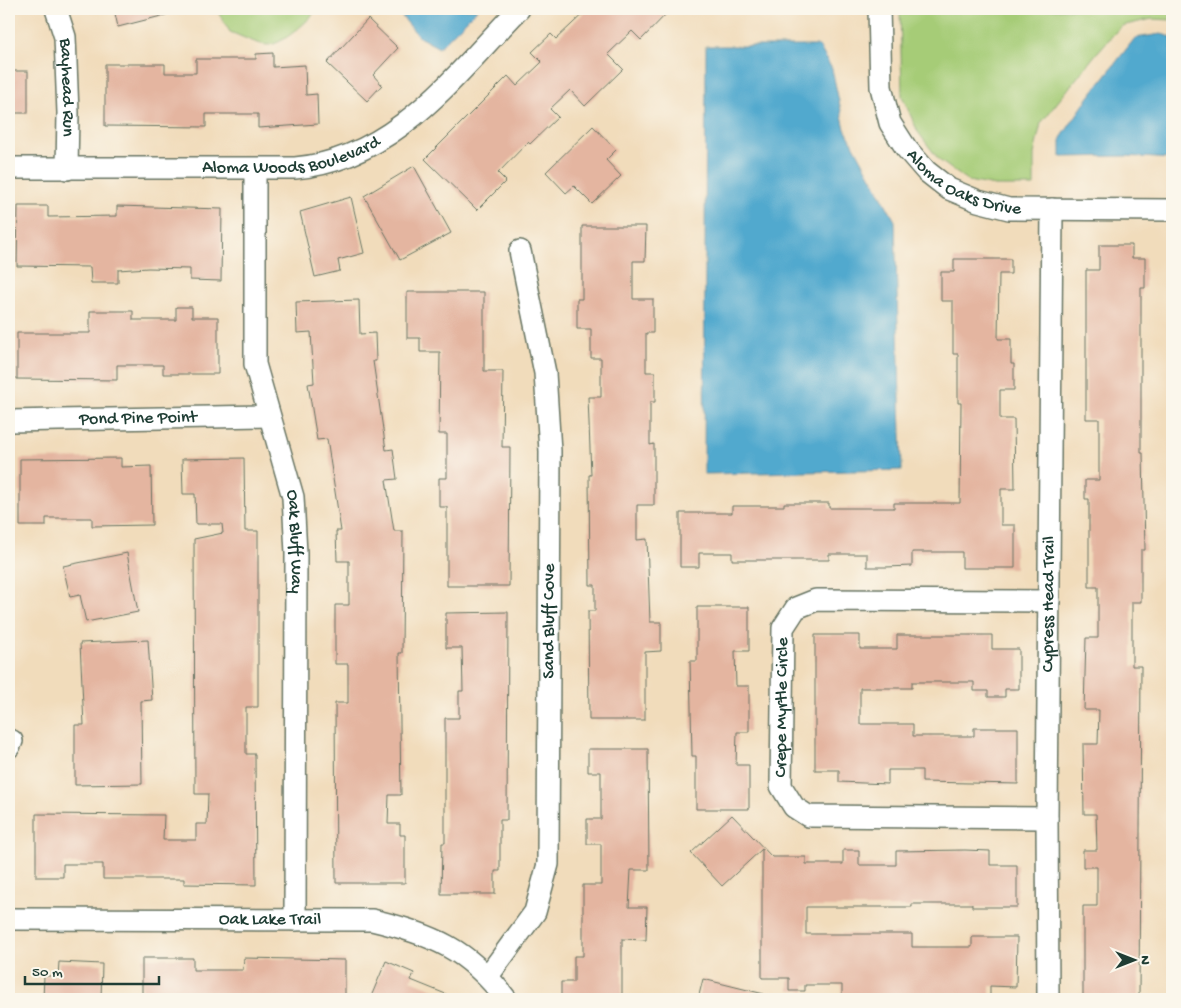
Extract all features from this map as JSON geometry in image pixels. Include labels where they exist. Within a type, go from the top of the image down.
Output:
[{"type":"street","name":"Bayhead Run","points":[[56,9],[65,37],[67,169]]},
{"type":"street","name":"Aloma Woods Boulevard","points":[[9,168],[255,169],[318,166],[345,158],[375,144],[414,117],[519,9]]},
{"type":"street","name":"Aloma Oaks Drive","points":[[879,9],[881,87],[890,123],[906,148],[926,170],[949,189],[978,201],[1008,209],[1172,210]]},
{"type":"street","name":"Oak Bluff Way","points":[[255,169],[254,364],[293,497],[296,554],[295,920]]},
{"type":"street","name":"Cypress Head Trail","points":[[1048,999],[1047,818],[1052,209]]},
{"type":"street","name":"Sand Bluff Cove","points":[[488,976],[535,912],[548,864],[550,451],[545,372],[520,250]]},
{"type":"street","name":"Pond Pine Point","points":[[9,421],[268,416]]},
{"type":"street","name":"Crepe Myrtle Circle","points":[[1047,818],[808,816],[794,807],[781,786],[783,628],[796,608],[816,600],[1049,601]]},
{"type":"street","name":"Oak Lake Trail","points":[[9,918],[372,920],[415,930],[445,943],[488,976],[506,999]]},
{"type":"green space","points":[[216,9],[317,9],[287,37],[267,45],[253,42],[230,32]]},
{"type":"green space","points":[[900,9],[1172,9],[1172,20],[1152,19],[1121,26],[1041,123],[1034,154],[1034,186],[995,186],[968,181],[939,160],[918,132],[902,96]]},
{"type":"water","points":[[396,9],[478,9],[439,48],[419,37]]},
{"type":"water","points":[[1161,34],[1172,37],[1172,159],[1125,156],[1061,157],[1061,138],[1088,98],[1135,38]]},
{"type":"water","points":[[706,46],[819,46],[832,69],[845,129],[895,221],[902,470],[704,474]]},
{"type":"building","points":[[114,9],[168,9],[169,14],[118,27]]},
{"type":"building","points":[[588,9],[671,9],[641,40],[632,31],[608,54],[623,69],[585,106],[570,90],[550,109],[558,117],[530,144],[528,142],[498,173],[506,181],[477,210],[425,159],[508,76],[517,86],[542,62],[532,52],[551,34],[556,39]]},
{"type":"building","points":[[368,19],[398,48],[373,75],[382,85],[367,101],[327,63]]},
{"type":"building","points":[[273,53],[273,67],[305,65],[306,95],[317,94],[318,124],[258,128],[258,114],[206,114],[206,127],[105,126],[105,64],[165,64],[165,73],[196,73],[196,59],[256,59],[256,54]]},
{"type":"building","points":[[9,71],[28,71],[28,113],[9,113]]},
{"type":"building","points":[[593,126],[616,150],[606,160],[621,176],[592,204],[574,186],[566,193],[546,172]]},
{"type":"building","points":[[414,166],[451,233],[400,260],[364,196]]},
{"type":"building","points":[[351,197],[364,253],[338,260],[340,271],[315,277],[300,212]]},
{"type":"building","points":[[18,206],[48,206],[48,217],[117,216],[117,206],[222,209],[221,281],[190,280],[190,269],[148,268],[118,270],[118,283],[91,283],[90,267],[17,266]]},
{"type":"building","points":[[582,226],[646,226],[645,261],[633,261],[633,299],[653,299],[653,333],[646,333],[646,372],[655,372],[655,402],[650,402],[650,445],[654,444],[654,505],[637,505],[637,540],[647,539],[650,622],[661,622],[661,651],[645,652],[645,720],[589,720],[588,611],[595,611],[595,585],[590,585],[589,475],[591,475],[588,397],[601,397],[601,358],[591,358],[591,329],[577,329],[577,299],[582,299]]},
{"type":"building","points":[[1099,245],[1132,245],[1132,258],[1145,258],[1145,288],[1141,288],[1141,453],[1143,453],[1145,550],[1141,550],[1141,602],[1132,602],[1132,666],[1141,666],[1139,999],[1083,999],[1083,906],[1097,906],[1097,867],[1083,867],[1083,850],[1097,850],[1096,814],[1084,814],[1083,744],[1098,744],[1099,710],[1084,710],[1086,638],[1098,638],[1098,587],[1089,587],[1089,499],[1085,499],[1085,480],[1099,480],[1099,419],[1086,419],[1086,270],[1099,270]]},
{"type":"building","points":[[954,259],[1011,259],[1011,274],[999,274],[998,339],[1011,339],[1011,364],[1014,364],[1014,390],[1000,390],[1000,419],[1014,419],[1015,489],[1001,489],[1001,525],[1015,525],[1015,568],[962,568],[962,552],[912,552],[912,566],[886,567],[867,567],[867,554],[829,554],[829,560],[732,560],[732,553],[699,553],[699,567],[680,567],[680,513],[732,513],[732,506],[784,506],[784,503],[829,503],[829,508],[894,508],[894,503],[960,503],[961,403],[958,403],[958,354],[953,354],[953,301],[941,301],[941,272],[954,272]]},
{"type":"building","points":[[407,292],[484,292],[484,371],[503,371],[502,447],[510,447],[509,586],[447,586],[447,507],[439,507],[439,478],[447,478],[447,434],[439,434],[440,352],[420,352],[420,338],[407,338]]},
{"type":"building","points":[[359,300],[360,334],[375,333],[376,361],[373,361],[386,450],[393,449],[397,479],[386,480],[394,531],[403,531],[402,653],[399,653],[401,795],[389,795],[388,824],[400,824],[400,835],[405,835],[405,883],[336,883],[335,703],[348,703],[348,664],[335,664],[335,605],[349,605],[349,561],[337,561],[336,531],[341,531],[327,439],[317,440],[308,384],[314,383],[311,332],[297,333],[296,302]]},
{"type":"building","points":[[176,307],[192,307],[192,317],[218,317],[218,374],[163,374],[163,365],[117,365],[117,380],[17,379],[17,333],[90,333],[90,311],[133,311],[133,320],[176,320]]},
{"type":"building","points":[[121,458],[121,467],[151,466],[152,525],[92,526],[92,518],[46,518],[46,526],[20,526],[20,459]]},
{"type":"building","points":[[244,458],[245,531],[258,531],[258,707],[246,707],[246,754],[255,754],[256,885],[184,884],[184,879],[103,879],[103,864],[63,864],[63,877],[36,877],[36,814],[164,815],[163,840],[196,840],[196,824],[207,824],[208,794],[195,794],[194,539],[223,533],[222,524],[196,524],[195,494],[183,494],[182,459]]},
{"type":"building","points":[[127,553],[138,612],[86,622],[80,595],[70,597],[63,566]]},
{"type":"building","points":[[697,607],[749,607],[749,651],[735,651],[736,686],[749,686],[749,732],[737,732],[736,765],[749,765],[749,809],[696,809],[696,756],[692,756],[690,661],[697,661]]},
{"type":"building","points":[[508,612],[507,820],[500,820],[500,871],[495,871],[495,894],[441,894],[442,843],[445,843],[445,718],[459,718],[459,691],[463,691],[462,648],[446,648],[446,613]]},
{"type":"building","points":[[815,635],[860,635],[860,649],[897,649],[897,635],[992,635],[992,649],[1019,649],[1019,689],[1005,689],[1005,697],[988,697],[988,691],[974,691],[974,682],[912,682],[912,688],[860,688],[860,724],[913,724],[913,736],[974,736],[974,728],[1018,728],[1018,784],[922,782],[922,770],[888,770],[888,784],[839,782],[839,770],[815,770]]},
{"type":"building","points":[[148,640],[152,700],[141,701],[142,784],[75,785],[75,725],[84,725],[80,643]]},
{"type":"building","points":[[588,749],[648,749],[649,870],[631,870],[629,907],[647,907],[646,940],[622,939],[622,999],[561,999],[561,982],[574,982],[574,956],[583,956],[583,885],[601,885],[601,844],[587,844],[587,819],[601,819],[601,772],[588,772]]},
{"type":"building","points":[[732,815],[772,857],[806,857],[806,864],[843,864],[843,850],[859,850],[859,865],[896,865],[896,851],[965,850],[990,851],[990,865],[1017,865],[1017,907],[972,907],[972,904],[912,904],[912,907],[806,907],[806,934],[912,934],[912,947],[972,947],[972,937],[1017,937],[1016,987],[990,986],[990,999],[842,999],[842,985],[805,985],[805,991],[789,991],[789,978],[762,978],[762,849],[722,886],[691,853]]},
{"type":"building","points":[[142,958],[193,958],[193,970],[243,970],[244,958],[345,960],[345,999],[142,999]]},
{"type":"building","points":[[386,961],[414,973],[411,980],[458,999],[370,999]]},
{"type":"building","points":[[59,962],[102,964],[101,999],[43,999],[44,976],[58,976]]},
{"type":"building","points":[[703,979],[764,994],[763,999],[698,999]]}]
